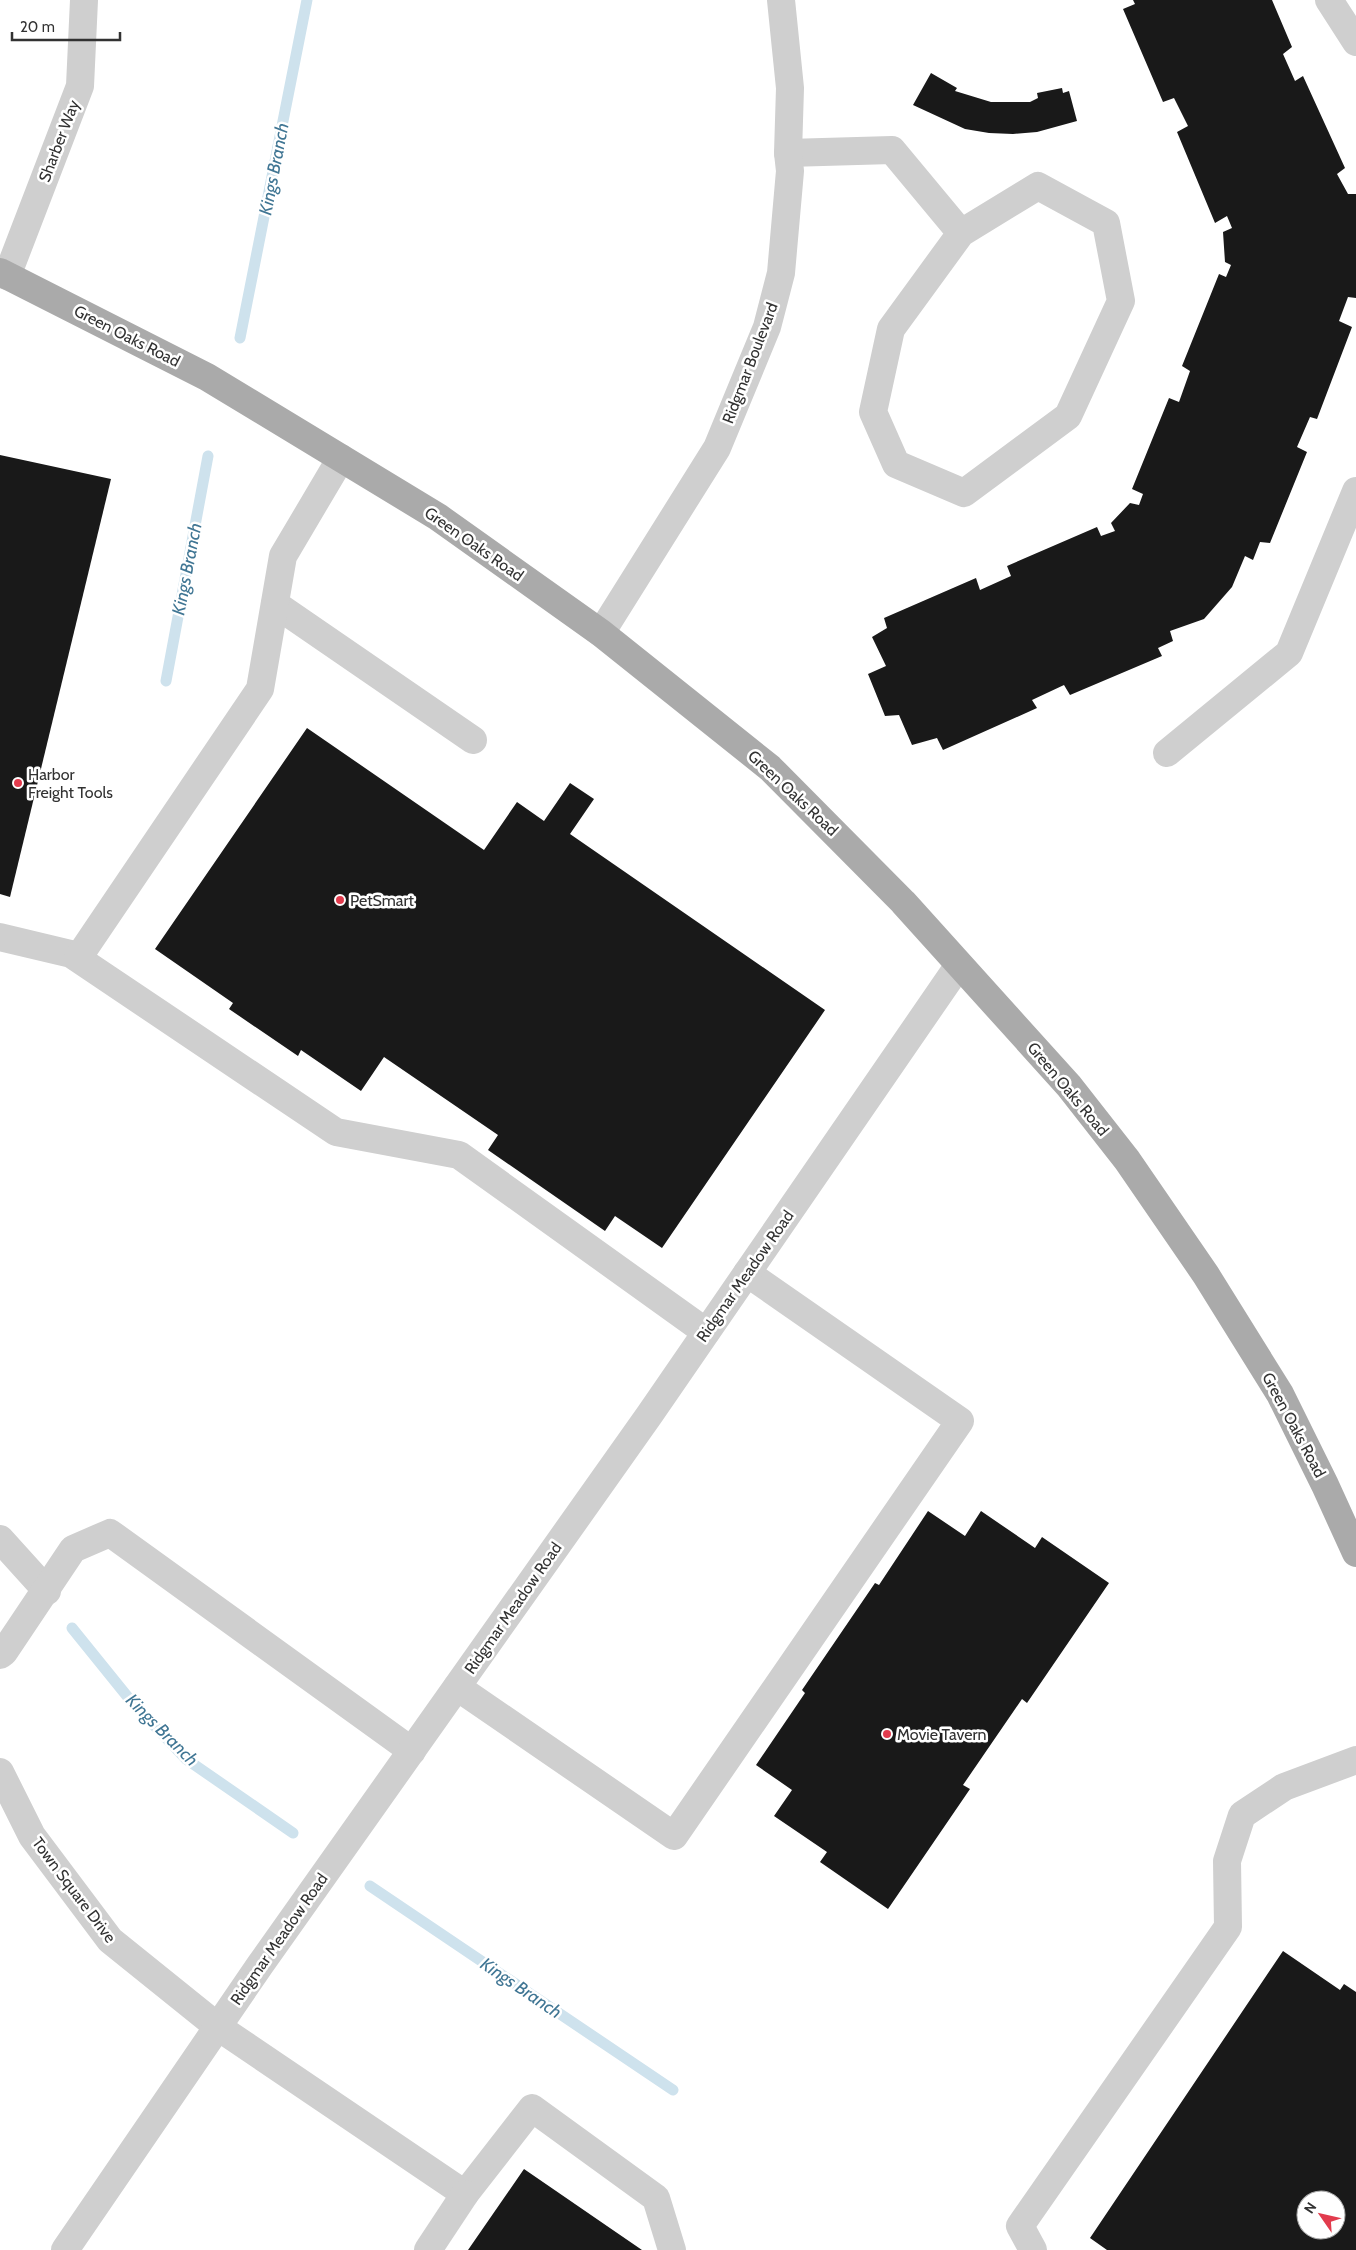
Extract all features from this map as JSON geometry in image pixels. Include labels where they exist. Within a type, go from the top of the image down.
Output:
[{"type":"main road","name":"Green Oaks Road","points":[[4,274],[207,377],[438,517],[601,633],[770,768],[903,902],[1069,1086],[1127,1160],[1206,1275],[1280,1394],[1326,1485],[1356,1553]]},
{"type":"street","name":"Sharber Way","points":[[4,274],[80,86],[84,0]]},
{"type":"street","name":"Ridgmar Boulevard","points":[[601,633],[717,448],[767,327],[781,273],[790,171],[788,153],[790,88],[781,0]]},
{"type":"street","points":[[1329,0],[1356,42]]},
{"type":"street","points":[[788,153],[892,150],[961,233]]},
{"type":"street","points":[[1038,186],[1106,223],[1121,301],[1068,416],[964,493],[896,464],[873,412],[891,329],[961,233],[1038,186]]},
{"type":"street","points":[[78,958],[260,689],[283,556],[341,458]]},
{"type":"street","points":[[1167,754],[1289,653],[1356,491]]},
{"type":"street","points":[[275,604],[473,740]]},
{"type":"street","points":[[0,938],[71,954],[78,958],[336,1132],[458,1155],[706,1332]]},
{"type":"street","name":"Ridgmar Meadow Road","points":[[65,2250],[218,2027],[706,1332],[959,964]]},
{"type":"street","points":[[457,1687],[674,1836],[960,1421],[747,1273]]},
{"type":"street","points":[[0,1655],[47,1591],[73,1549],[110,1533],[412,1751]]},
{"type":"street","points":[[0,1539],[47,1591]]},
{"type":"street","points":[[1033,2250],[1020,2226],[1228,1927],[1227,1861],[1242,1815],[1284,1787],[1356,1760]]},
{"type":"street","name":"Town Square Drive","points":[[0,1772],[32,1836],[110,1940],[218,2027],[465,2194]]},
{"type":"street","points":[[428,2250],[465,2194],[532,2108],[656,2198],[672,2250]]},
{"type":"building","points":[[1133,0],[1272,0],[1292,47],[1283,54],[1295,81],[1303,76],[1345,168],[1337,174],[1348,194],[1356,194],[1356,298],[1348,297],[1339,321],[1352,327],[1317,419],[1310,417],[1297,447],[1307,452],[1270,543],[1260,542],[1253,560],[1245,556],[1232,587],[1204,619],[1170,631],[1173,641],[1158,648],[1162,656],[1070,695],[1064,685],[1032,700],[1037,708],[943,750],[937,738],[912,745],[899,715],[885,716],[868,674],[886,666],[872,637],[887,628],[884,618],[976,578],[980,590],[1011,576],[1007,566],[1097,527],[1101,536],[1115,531],[1111,523],[1130,503],[1139,505],[1143,494],[1132,489],[1169,398],[1179,402],[1190,371],[1182,366],[1219,274],[1226,277],[1231,265],[1225,262],[1223,232],[1232,228],[1227,216],[1215,223],[1177,132],[1188,126],[1174,98],[1163,102],[1123,9],[1135,4]]},
{"type":"building","points":[[931,73],[957,88],[955,91],[991,102],[1030,102],[1038,98],[1037,93],[1062,88],[1063,93],[1069,91],[1077,121],[1037,132],[1013,134],[965,129],[913,105]]},
{"type":"building","name":"Harbor Freight Tools","points":[[0,455],[111,479],[10,897],[0,894]]},
{"type":"building","points":[[307,728],[484,850],[517,802],[544,821],[570,783],[594,799],[570,834],[825,1010],[662,1248],[615,1216],[605,1231],[488,1150],[498,1135],[384,1057],[361,1091],[301,1050],[298,1056],[229,1009],[233,1003],[155,949]]},
{"type":"building","name":"Movie Tavern","points":[[928,1511],[965,1536],[981,1511],[1035,1548],[1042,1537],[1109,1583],[1027,1703],[1022,1699],[963,1785],[970,1789],[888,1909],[820,1862],[827,1852],[774,1816],[792,1790],[756,1765],[805,1693],[802,1690],[875,1583],[879,1585]]},
{"type":"building","points":[[1283,1951],[1340,1990],[1344,1984],[1356,1992],[1356,2250],[1107,2250],[1090,2238]]},
{"type":"building","points":[[524,2169],[607,2226],[642,2250],[468,2250]]},
{"type":"waterway","name":"Kings Branch","points":[[240,338],[307,0]]},
{"type":"waterway","name":"Kings Branch","points":[[166,681],[208,456]]},
{"type":"waterway","name":"Kings Branch","points":[[72,1628],[131,1701],[186,1759],[293,1833]]},
{"type":"waterway","name":"Kings Branch","points":[[370,1886],[673,2090]]},
{"type":"place","name":"Harbor Freight Tools","points":[[18,783]]},
{"type":"place","name":"PetSmart","points":[[340,900]]},
{"type":"place","name":"Movie Tavern","points":[[887,1734]]}]
